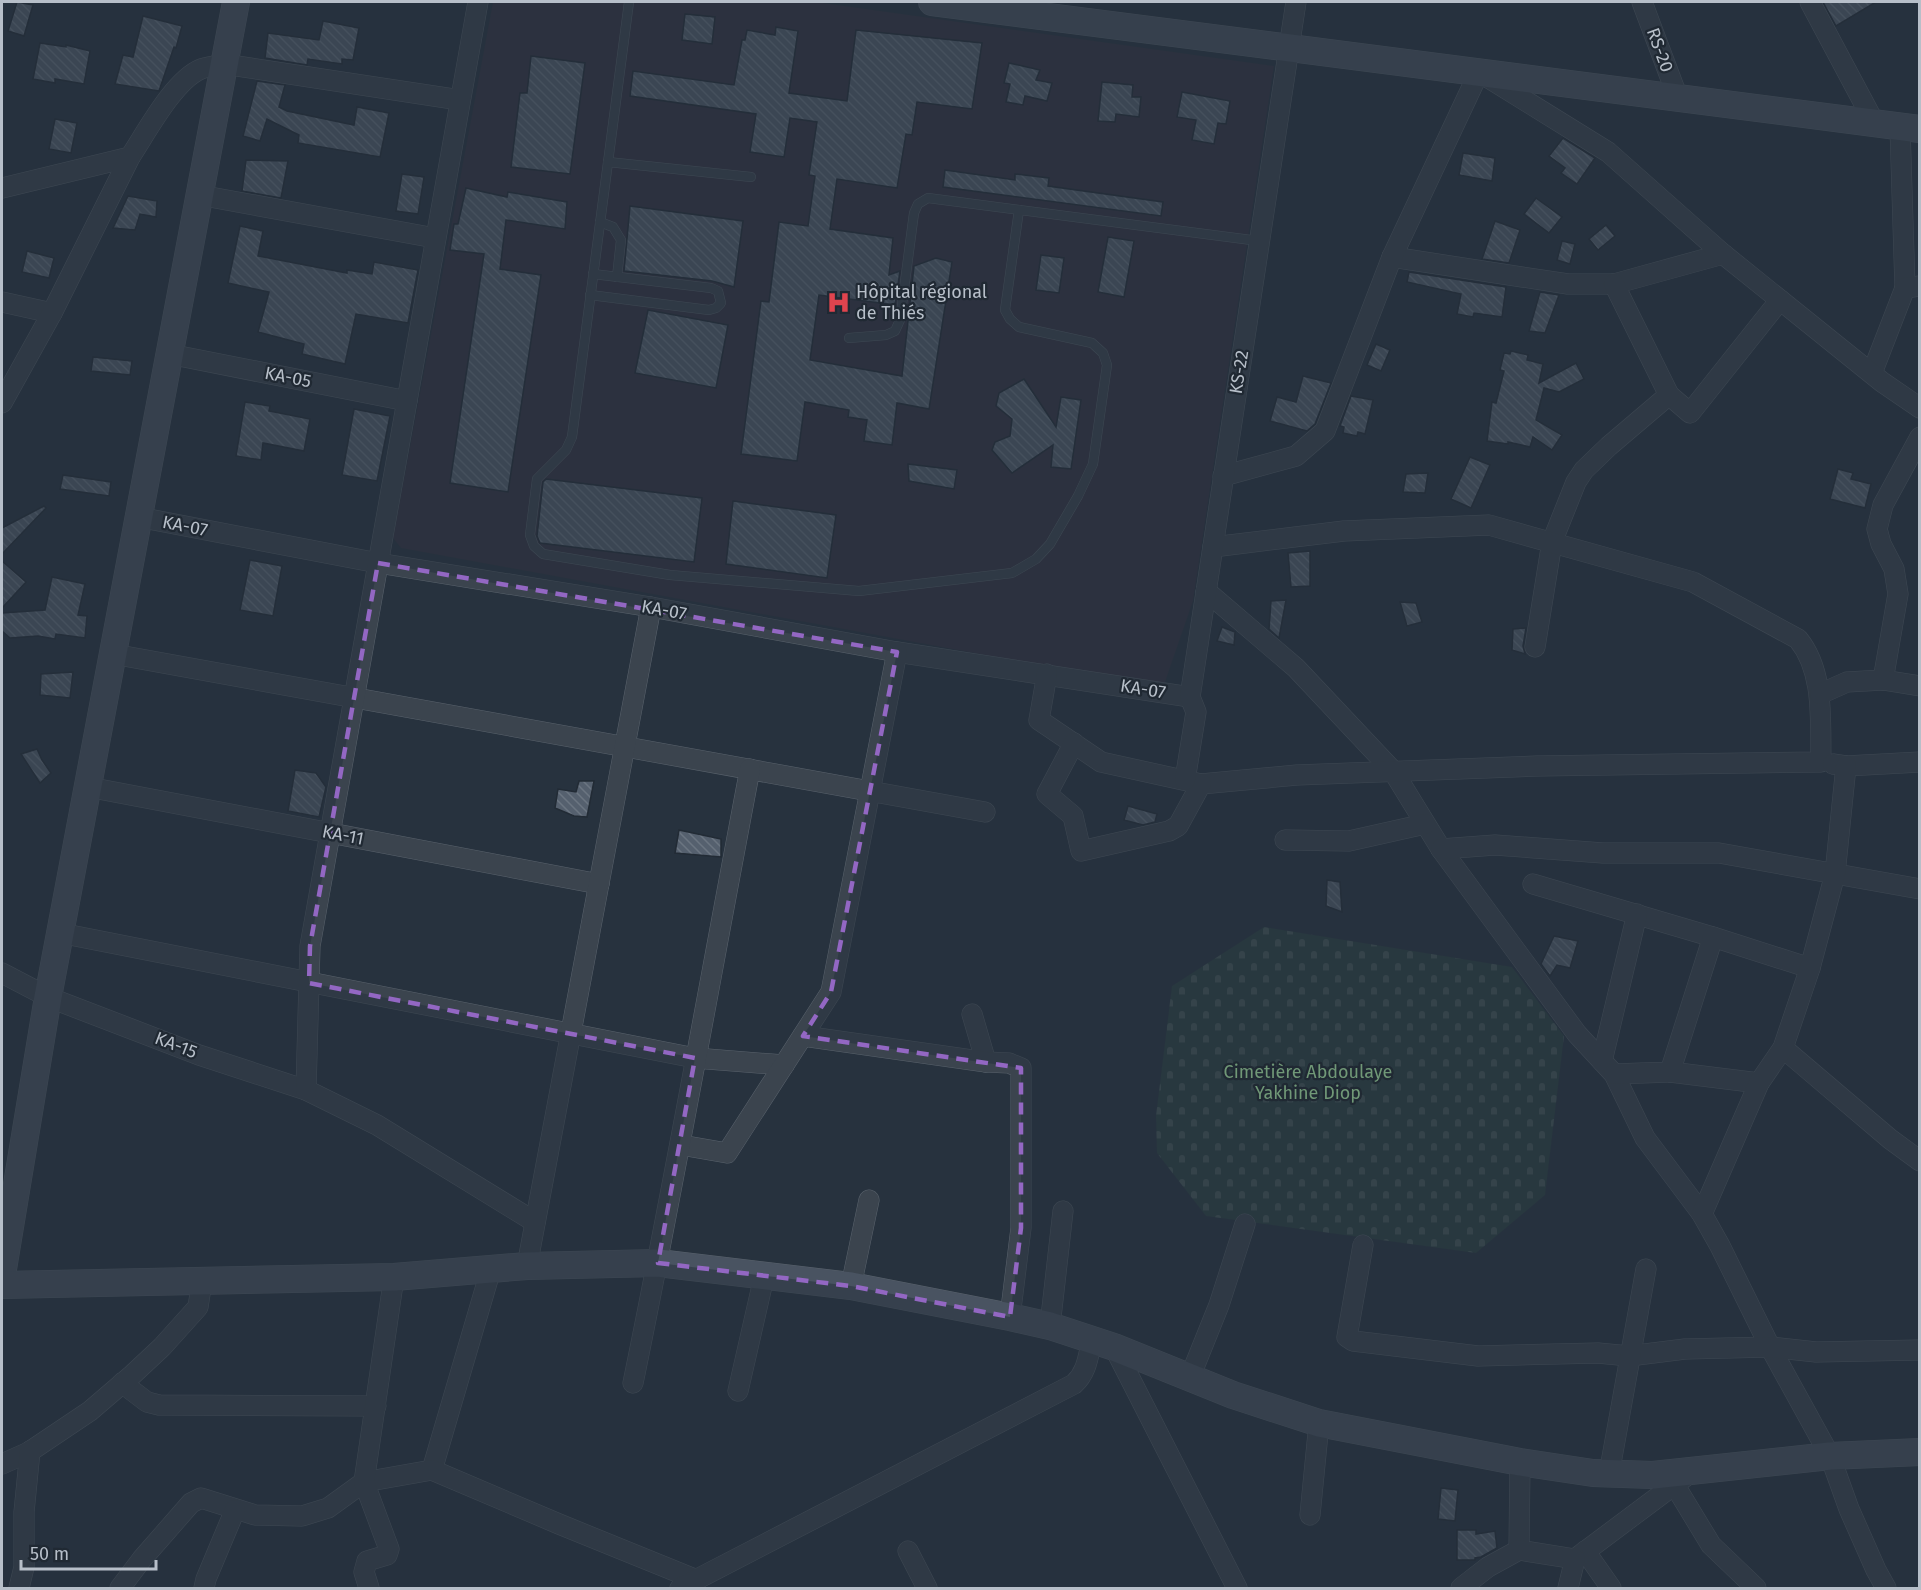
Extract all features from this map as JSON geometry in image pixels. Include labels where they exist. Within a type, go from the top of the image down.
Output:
[{"type":"main road","points":[[2,1275],[48,997],[236,2]]},
{"type":"main road","points":[[932,2],[1898,127]]},
{"type":"main road","points":[[2,1285],[394,1277],[527,1266],[658,1263],[851,1286],[1050,1326],[1103,1343],[1233,1395],[1319,1424],[1520,1462],[1609,1474],[1684,1477],[1830,1456],[1920,1452]]},
{"type":"street","points":[[306,1090],[310,946],[477,2]]},
{"type":"street","name":"KS-22","points":[[1074,744],[1047,794],[1073,816],[1081,851],[1169,831],[1178,826],[1193,782],[1196,712],[1190,697],[1296,2]]},
{"type":"street","name":"RS-20","points":[[1642,2],[1678,98]]},
{"type":"street","points":[[1810,2],[1898,127],[1912,287],[1872,374]]},
{"type":"street","points":[[2,403],[52,313],[130,157],[162,107],[184,81],[201,69],[224,64],[460,100]]},
{"type":"street","points":[[1223,476],[1296,456],[1326,431],[1392,257],[1479,72],[1608,152],[1723,254],[1872,374],[1920,408]]},
{"type":"street","points":[[2,189],[130,157]]},
{"type":"street","points":[[199,195],[435,238]]},
{"type":"street","points":[[1392,257],[1568,284],[1614,284],[1723,254]]},
{"type":"street","points":[[1614,284],[1669,395],[1690,413],[1780,300]]},
{"type":"street","points":[[2,302],[52,313]]},
{"type":"street","name":"KA-05","points":[[169,354],[407,401]]},
{"type":"street","points":[[1535,647],[1552,543],[1576,482],[1584,470],[1669,395]]},
{"type":"street","points":[[1883,680],[1898,594],[1894,569],[1881,544],[1877,528],[1882,505],[1920,436]]},
{"type":"street","name":"KA-07","points":[[138,517],[378,563],[651,607],[897,652],[1190,697]]},
{"type":"street","points":[[1213,547],[1344,531],[1489,525],[1693,582],[1798,639],[1807,650],[1820,694],[1821,762]]},
{"type":"street","points":[[1206,591],[1296,668],[1393,771],[1441,849],[1577,1034],[1608,1067],[1645,1138],[1702,1214],[1720,1246],[1770,1347],[1830,1456],[1849,1509],[1875,1570],[1886,1588]]},
{"type":"street","points":[[527,1266],[651,607]]},
{"type":"street","points":[[681,1145],[727,1153],[831,992],[897,652]]},
{"type":"street","points":[[113,654],[985,812]]},
{"type":"street","points":[[1047,674],[1039,720],[1101,762],[1193,782],[1297,775],[1537,766],[1821,762],[1845,766],[1920,762]]},
{"type":"street","points":[[1820,694],[1847,682],[1883,680],[1920,686]]},
{"type":"street","points":[[1702,1214],[1759,1083],[1783,1048],[1810,968],[1835,873],[1845,766]]},
{"type":"street","points":[[633,1383],[681,1145],[695,1058],[750,769]]},
{"type":"street","name":"KA-11","points":[[88,787],[599,884]]},
{"type":"street","points":[[1285,840],[1349,841],[1425,824]]},
{"type":"street","points":[[1441,849],[1495,845],[1603,854],[1719,853],[1920,889]]},
{"type":"street","points":[[1533,884],[1810,968]]},
{"type":"street","points":[[1608,1067],[1637,915]]},
{"type":"street","points":[[60,933],[695,1058],[784,1065]]},
{"type":"street","points":[[1670,1072],[1713,937]]},
{"type":"street","name":"KA-15","points":[[2,973],[48,997],[200,1055],[306,1090],[377,1125],[535,1222]]},
{"type":"street","points":[[972,1014],[986,1062]]},
{"type":"street","points":[[803,1036],[986,1062],[1008,1063],[1021,1068],[1021,1228],[1010,1317]]},
{"type":"street","points":[[1783,1048],[1890,1139],[1920,1161]]},
{"type":"street","points":[[1608,1067],[1759,1083]]},
{"type":"street","points":[[851,1286],[869,1200]]},
{"type":"street","points":[[1050,1326],[1063,1211]]},
{"type":"street","points":[[1190,1377],[1219,1305],[1245,1224]]},
{"type":"street","points":[[1363,1245],[1347,1337],[1353,1341],[1478,1356],[1598,1353],[1629,1356],[1684,1349],[1770,1347],[1816,1352],[1920,1350]]},
{"type":"street","points":[[432,1470],[491,1269]]},
{"type":"street","points":[[1609,1474],[1646,1269]]},
{"type":"street","points":[[369,1588],[364,1572],[367,1562],[387,1555],[389,1549],[364,1482],[394,1277]]},
{"type":"street","points":[[738,1391],[764,1277]]},
{"type":"street","points":[[2,1464],[30,1451],[90,1411],[162,1347],[198,1307],[202,1281]]},
{"type":"street","points":[[120,1588],[191,1503],[201,1498],[235,1510],[266,1516],[302,1516],[327,1508],[364,1482],[432,1470],[559,1524],[688,1584],[1074,1383],[1082,1376],[1103,1343],[1237,1588]]},
{"type":"street","points":[[122,1383],[147,1402],[159,1405],[376,1406]]},
{"type":"street","points":[[1310,1515],[1319,1424]]},
{"type":"street","points":[[19,1588],[24,1567],[24,1512],[30,1451]]},
{"type":"street","points":[[1519,1550],[1520,1462]]},
{"type":"street","points":[[1568,1588],[1580,1555],[1684,1477],[1711,1545],[1756,1588]]},
{"type":"street","points":[[204,1588],[235,1510]]},
{"type":"street","points":[[1461,1588],[1488,1567],[1519,1550],[1580,1555],[1611,1588]]},
{"type":"street","points":[[908,1551],[927,1588]]},
{"type":"lane","points":[[629,2],[572,437],[566,450],[537,479],[530,535],[534,546],[543,554],[670,575],[860,591],[1012,573],[1036,559],[1050,544],[1078,496],[1093,464],[1107,365],[1103,353],[1092,343],[1019,327],[1010,319],[1005,310],[1019,210]]},
{"type":"lane","points":[[608,162],[751,177]]},
{"type":"lane","points":[[849,338],[886,335],[895,330],[900,320],[914,213],[918,204],[928,198],[1259,242]]},
{"type":"lane","points":[[600,222],[613,227],[621,240],[617,277]]},
{"type":"lane","points":[[590,295],[709,310],[721,303],[718,291],[711,288],[593,274]]},
{"type":"highlighted area","points":[[378,563],[897,652],[831,992],[803,1036],[1021,1068],[1021,1228],[1010,1317],[851,1286],[658,1263],[695,1058],[309,983],[310,946]]},
{"type":"shaded area","name":"Hôpital régional de Thiés","points":[[493,2],[816,2],[1274,66],[1193,601],[1165,682],[1149,685],[401,548],[393,538]]},
{"type":"green space","name":"Cimetière Abdoulaye Yakhine Diop","points":[[1264,927],[1512,967],[1564,1036],[1545,1195],[1476,1253],[1206,1216],[1157,1153],[1156,1116],[1172,986]]},
{"type":"building","points":[[17,2],[33,5],[24,36],[8,31]]},
{"type":"building","points":[[1823,2],[1876,2],[1836,26]]},
{"type":"building","points":[[685,14],[715,17],[712,44],[682,40]]},
{"type":"building","points":[[143,16],[182,26],[159,91],[115,84],[123,55],[133,57]]},
{"type":"building","points":[[323,21],[359,28],[353,60],[342,59],[342,64],[308,59],[307,65],[265,58],[268,33],[319,40]]},
{"type":"building","points":[[776,27],[798,31],[789,93],[847,101],[856,30],[982,43],[972,109],[917,102],[912,135],[906,134],[897,188],[837,179],[830,229],[893,238],[889,275],[900,271],[895,305],[819,295],[810,360],[902,376],[914,266],[936,258],[952,262],[929,409],[897,403],[892,445],[864,441],[867,420],[848,417],[849,410],[805,402],[797,461],[741,454],[761,301],[769,302],[779,222],[808,226],[815,176],[809,175],[817,122],[790,118],[784,157],[750,152],[756,114],[630,96],[633,71],[734,85],[742,40],[745,40],[747,30],[775,35]]},
{"type":"building","points":[[40,43],[66,47],[66,45],[90,51],[84,84],[55,79],[55,83],[33,79]]},
{"type":"building","points":[[531,56],[585,63],[570,174],[511,167],[520,93],[527,93]]},
{"type":"building","points":[[1009,63],[1040,70],[1036,80],[1052,83],[1047,101],[1025,96],[1023,105],[1006,102],[1010,84],[1004,83]]},
{"type":"building","points":[[257,81],[285,85],[279,107],[287,111],[354,125],[357,107],[389,113],[380,157],[298,143],[299,135],[267,119],[260,141],[243,136]]},
{"type":"building","points":[[1102,82],[1133,85],[1132,97],[1141,97],[1139,117],[1116,114],[1115,122],[1098,121]]},
{"type":"building","points":[[1182,92],[1230,101],[1226,124],[1218,123],[1214,144],[1192,140],[1196,120],[1177,117]]},
{"type":"building","points":[[55,119],[77,123],[71,153],[49,149]]},
{"type":"building","points":[[1563,138],[1595,158],[1577,184],[1561,173],[1565,168],[1549,156]]},
{"type":"building","points":[[1463,153],[1495,158],[1492,181],[1459,175]]},
{"type":"building","points":[[246,160],[288,161],[281,198],[242,191]]},
{"type":"building","points":[[945,170],[1015,180],[1015,174],[1049,178],[1048,186],[1163,202],[1161,216],[943,187]]},
{"type":"building","points":[[402,174],[424,177],[418,214],[396,211]]},
{"type":"building","points":[[466,188],[507,197],[508,192],[567,202],[565,229],[506,220],[500,269],[541,275],[508,492],[450,483],[484,254],[450,250],[454,224],[458,224]]},
{"type":"building","points":[[128,196],[157,201],[156,217],[140,214],[135,230],[113,228]]},
{"type":"building","points":[[1536,198],[1562,217],[1549,233],[1524,214]]},
{"type":"building","points":[[630,206],[743,221],[734,287],[712,281],[624,271]]},
{"type":"building","points":[[1495,221],[1520,230],[1509,263],[1482,259]]},
{"type":"building","points":[[1606,225],[1615,236],[1598,250],[1589,239]]},
{"type":"building","points":[[240,226],[263,231],[258,256],[347,273],[347,270],[372,274],[374,262],[418,270],[408,323],[356,314],[345,364],[302,354],[304,344],[258,332],[269,292],[228,283]]},
{"type":"building","points":[[1108,237],[1134,241],[1124,297],[1098,292]]},
{"type":"building","points":[[1562,241],[1575,244],[1570,264],[1557,260]]},
{"type":"building","points":[[27,251],[54,258],[49,278],[22,272]]},
{"type":"building","points":[[1041,255],[1064,258],[1059,293],[1036,290]]},
{"type":"building","points":[[1409,272],[1506,287],[1502,317],[1474,313],[1473,317],[1457,314],[1461,294],[1407,282]]},
{"type":"building","points":[[1540,292],[1559,295],[1545,333],[1529,331]]},
{"type":"building","points":[[648,310],[728,325],[716,388],[635,373]]},
{"type":"building","points":[[1376,344],[1390,350],[1381,371],[1367,365]]},
{"type":"building","points":[[1511,351],[1528,355],[1527,360],[1543,364],[1539,383],[1576,363],[1584,379],[1559,392],[1544,388],[1536,420],[1562,435],[1552,450],[1533,437],[1530,447],[1508,442],[1508,444],[1487,441],[1492,402],[1496,403],[1504,371],[1500,370],[1504,353],[1510,354]]},
{"type":"building","points":[[93,357],[132,361],[130,375],[91,371]]},
{"type":"building","points":[[1303,376],[1331,383],[1315,424],[1307,431],[1270,421],[1277,397],[1296,402]]},
{"type":"building","points":[[1024,379],[1056,427],[1061,397],[1081,400],[1071,469],[1051,467],[1053,445],[1012,473],[992,450],[995,442],[1010,436],[1012,419],[996,406],[999,393]]},
{"type":"building","points":[[1351,396],[1373,400],[1365,434],[1358,432],[1357,436],[1343,433],[1344,427],[1340,426]]},
{"type":"building","points":[[245,402],[270,406],[269,411],[310,419],[304,451],[263,443],[261,460],[236,456]]},
{"type":"building","points":[[354,409],[390,416],[377,481],[342,475]]},
{"type":"building","points":[[1470,457],[1490,465],[1471,508],[1451,499]]},
{"type":"building","points":[[908,464],[957,470],[954,489],[909,481]]},
{"type":"building","points":[[1838,469],[1853,473],[1851,479],[1871,484],[1865,508],[1830,499]]},
{"type":"building","points":[[1428,473],[1425,493],[1403,492],[1406,474]]},
{"type":"building","points":[[63,475],[111,482],[109,496],[60,489]]},
{"type":"building","points":[[546,479],[702,498],[694,562],[540,543],[537,536],[543,482]]},
{"type":"building","points":[[733,501],[836,515],[827,578],[726,564]]},
{"type":"building","points":[[44,506],[46,508],[2,554],[2,528]]},
{"type":"building","points":[[1310,551],[1310,586],[1291,587],[1288,553]]},
{"type":"building","points":[[250,560],[282,566],[273,616],[240,610]]},
{"type":"building","points":[[2,561],[26,582],[2,608]]},
{"type":"building","points":[[52,577],[85,584],[78,615],[87,616],[85,638],[56,634],[55,639],[38,636],[10,638],[2,631],[2,613],[45,610]]},
{"type":"building","points":[[1286,600],[1279,638],[1269,629],[1271,601]]},
{"type":"building","points":[[1400,602],[1416,603],[1422,622],[1407,626]]},
{"type":"building","points":[[1222,627],[1235,632],[1234,645],[1217,641]]},
{"type":"building","points":[[1526,628],[1523,646],[1525,654],[1512,650],[1513,629]]},
{"type":"building","points":[[73,672],[70,698],[40,695],[41,674]]},
{"type":"building","points":[[37,749],[51,773],[40,783],[21,754]]},
{"type":"building","points":[[295,770],[316,773],[326,787],[319,817],[288,811]]},
{"type":"building","points":[[579,781],[594,781],[587,817],[574,816],[555,808],[558,789],[576,792]]},
{"type":"building","points":[[1128,806],[1157,814],[1155,822],[1143,825],[1124,820]]},
{"type":"building","points":[[679,830],[721,839],[721,857],[675,853]]},
{"type":"building","points":[[1327,880],[1340,882],[1342,912],[1326,906]]},
{"type":"building","points":[[1554,936],[1578,941],[1570,968],[1557,965],[1550,976],[1541,964]]},
{"type":"building","points":[[1441,1488],[1458,1490],[1455,1521],[1438,1519]]},
{"type":"building","points":[[1457,1530],[1476,1530],[1476,1534],[1495,1531],[1497,1548],[1475,1560],[1457,1560]]},
{"type":"place","name":"Hôpital régional de Thiés","points":[[838,302]]}]
